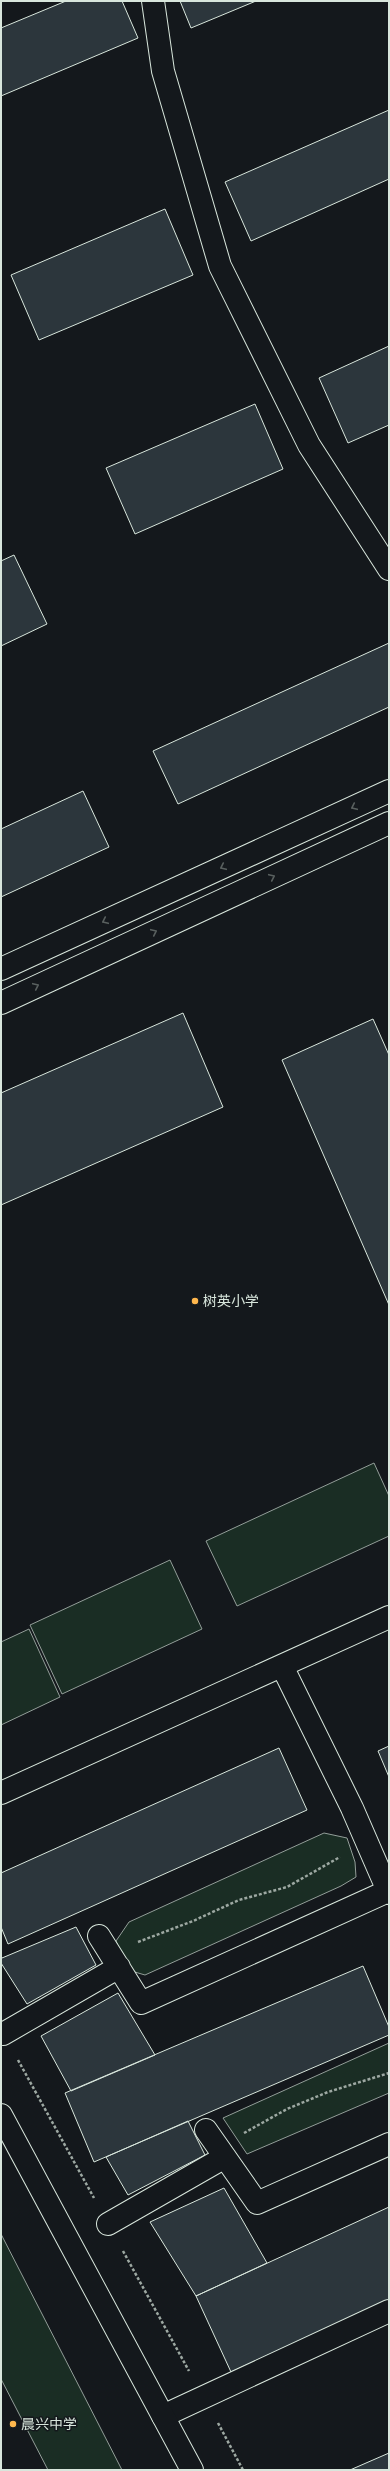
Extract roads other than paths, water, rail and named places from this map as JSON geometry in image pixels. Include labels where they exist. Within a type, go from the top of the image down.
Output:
[{"type":"street","points":[[153,1],[163,71],[220,266],[309,445],[389,569]]},
{"type":"street","points":[[1,969],[389,791]]},
{"type":"street","points":[[1,1003],[389,823]]},
{"type":"street","points":[[1,1792],[389,1617]]},
{"type":"street","points":[[3,2034],[109,1951],[141,2003],[389,1892],[366,1839],[282,1666]]},
{"type":"street","points":[[1,2115],[192,2470]]},
{"type":"street","points":[[108,2224],[216,2144],[257,2203],[389,2144]]},
{"type":"street","points":[[164,2416],[389,2311]]},
{"type":"place","name":"树英小学","points":[[195,1301]]},
{"type":"place","name":"晨兴中学","points":[[13,2424]]}]
